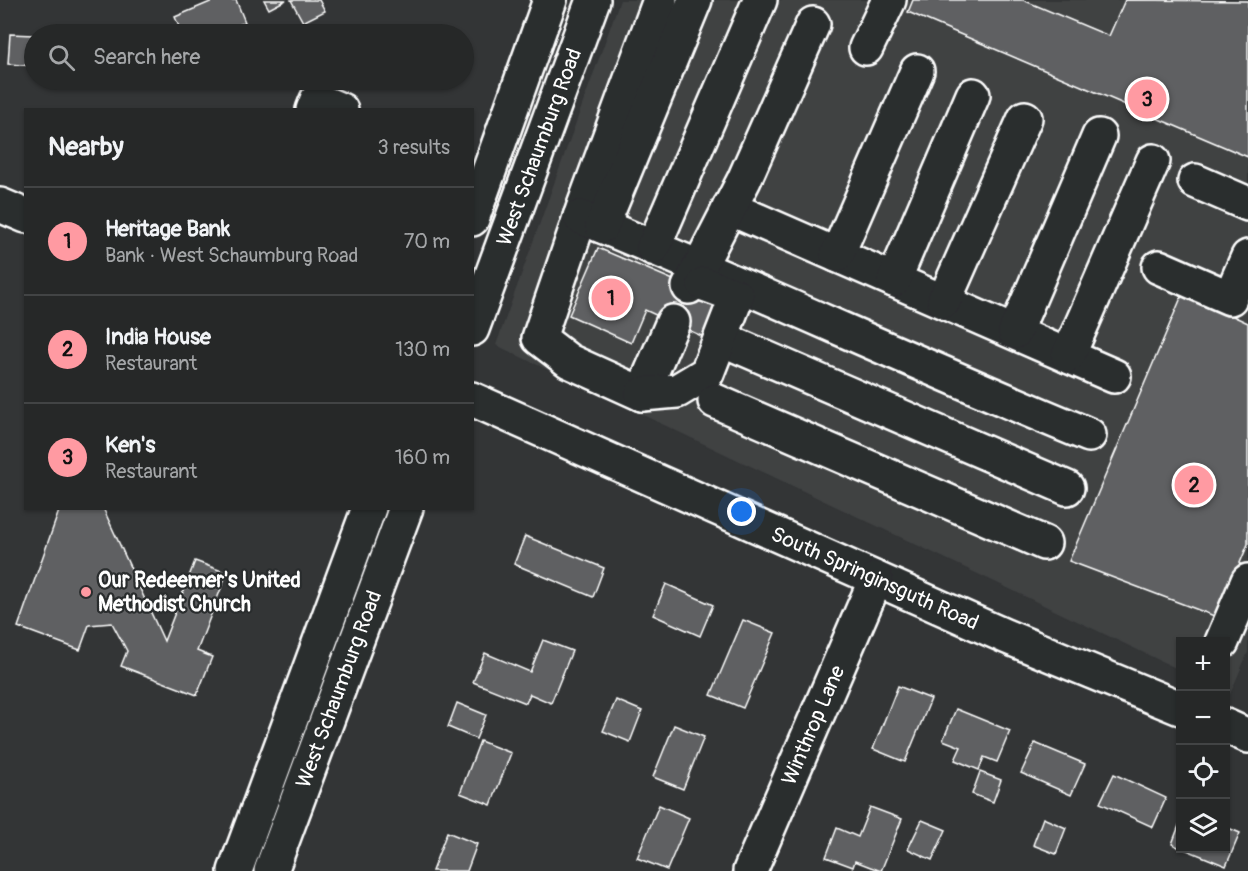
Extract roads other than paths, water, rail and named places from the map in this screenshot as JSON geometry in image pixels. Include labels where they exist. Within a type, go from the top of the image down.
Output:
[{"type":"main road","name":"West Schaumburg Road","points":[[475,206],[550,0]]},
{"type":"main road","name":"West Schaumburg Road","points":[[474,323],[593,0]]},
{"type":"main road","points":[[591,222],[660,0]]},
{"type":"main road","points":[[591,222],[653,248],[693,278],[737,296],[707,373],[677,391],[642,394],[569,361],[539,338],[591,222],[695,0]]},
{"type":"main road","points":[[653,248],[760,0]]},
{"type":"main road","points":[[866,48],[889,0]]},
{"type":"main road","points":[[693,278],[744,180],[813,24]]},
{"type":"main road","points":[[837,255],[917,71]]},
{"type":"main road","points":[[894,280],[973,95]]},
{"type":"main road","points":[[314,108],[317,100],[336,108]]},
{"type":"main road","points":[[944,301],[1025,118]]},
{"type":"main road","points":[[1015,332],[1099,136]]},
{"type":"main road","points":[[1068,356],[1153,161]]},
{"type":"main road","points":[[1195,181],[1248,204]]},
{"type":"main road","points":[[0,205],[24,215]]},
{"type":"main road","points":[[729,208],[1114,376]]},
{"type":"main road","points":[[1159,267],[1230,298],[1248,257]]},
{"type":"main road","points":[[693,278],[761,293],[966,385],[1089,435]]},
{"type":"main road","points":[[642,394],[673,322]]},
{"type":"main road","points":[[738,346],[1067,488]]},
{"type":"main road","name":"South Springinsguth Road","points":[[474,400],[1005,636],[1176,706]]},
{"type":"main road","points":[[715,401],[1044,543]]},
{"type":"main road","name":"West Schaumburg Road","points":[[245,865],[368,510]]},
{"type":"main road","name":"West Schaumburg Road","points":[[272,871],[405,510]]},
{"type":"main road","name":"Winthrop Lane","points":[[750,871],[876,579]]},
{"type":"main road","points":[[1224,637],[1248,581]]},
{"type":"main road","points":[[1230,728],[1248,736]]},
{"type":"place","name":"Ken's","points":[[1147,99]]},
{"type":"place","name":"Heritage Bank","points":[[611,298]]},
{"type":"place","name":"India House","points":[[1194,485]]},
{"type":"place","name":"Our Redeemer's United Methodist Church","points":[[86,592]]}]
